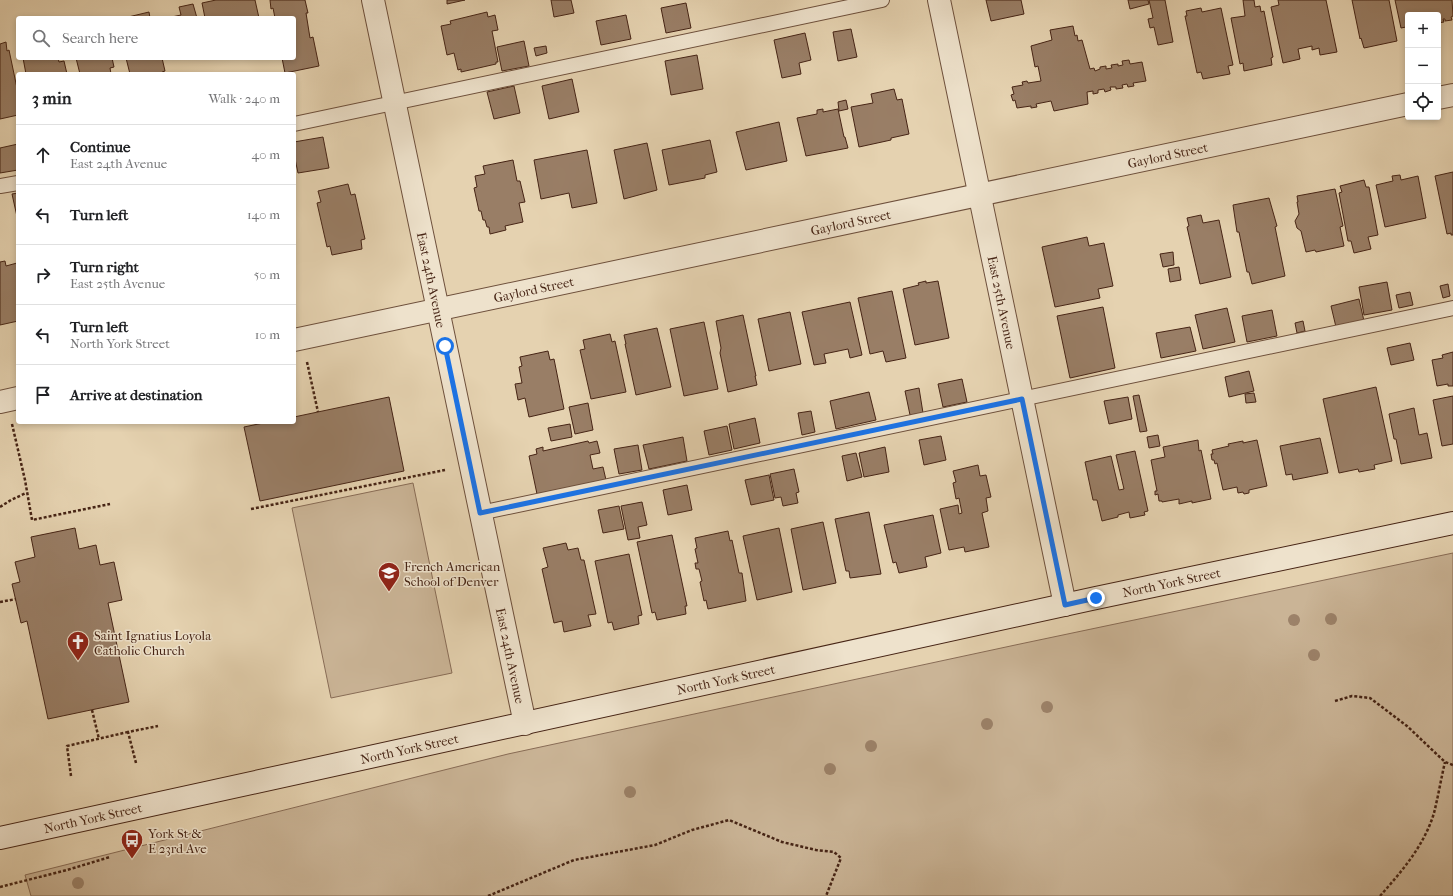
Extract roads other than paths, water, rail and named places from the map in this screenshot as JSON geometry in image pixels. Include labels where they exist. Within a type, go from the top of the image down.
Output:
[{"type":"street","name":"East 24th Avenue","points":[[373,0],[525,724]]},
{"type":"street","name":"East 25th Avenue","points":[[939,0],[1065,605]]},
{"type":"street","points":[[1441,97],[1453,95]]},
{"type":"street","name":"Gaylord Street","points":[[296,340],[1405,105]]},
{"type":"street","points":[[0,402],[16,398]]},
{"type":"street","name":"North York Street","points":[[0,838],[1065,605],[1453,523]]},
{"type":"lane","points":[[296,124],[882,0]]},
{"type":"lane","points":[[0,186],[16,183]]},
{"type":"lane","points":[[480,513],[1453,308]]},
{"type":"place","name":"French American School of Denver","points":[[389,592]]},
{"type":"place","name":"Saint Ignatius Loyola Catholic Church","points":[[78,662]]},
{"type":"place","name":"York St & E 23rd Ave","points":[[132,860]]}]
